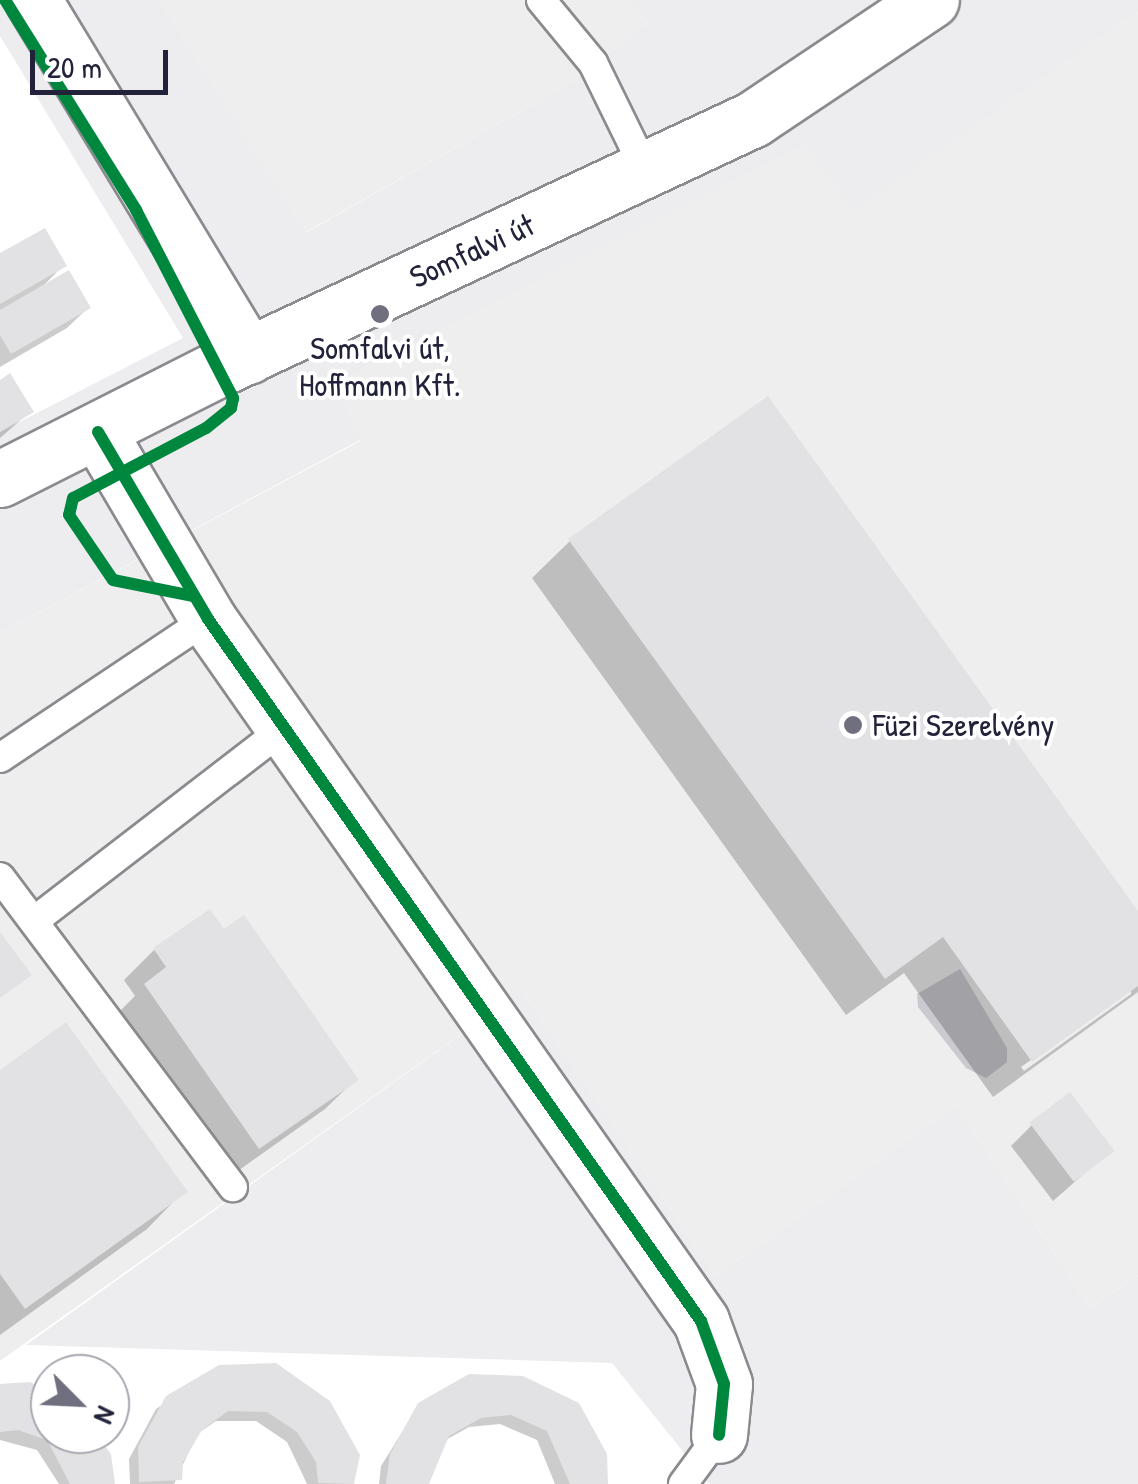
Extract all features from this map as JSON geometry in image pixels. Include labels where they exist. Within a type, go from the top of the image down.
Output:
[{"type":"street","points":[[32,0],[249,356]]},
{"type":"street","name":"Somfalvi út","points":[[0,480],[249,356],[753,119],[931,0]]},
{"type":"street","points":[[98,432],[208,619],[701,1321],[721,1362],[720,1435]]},
{"type":"lane","points":[[541,0],[593,63],[645,169]]},
{"type":"lane","points":[[0,758],[208,619]]},
{"type":"lane","points":[[34,921],[284,728]]},
{"type":"lane","points":[[0,876],[232,1187]]},
{"type":"lane","points":[[683,1484],[720,1435]]},
{"type":"shaded area","points":[[0,0],[160,0],[305,233],[565,86],[647,23],[627,0],[1138,0],[1138,12],[854,210],[804,144],[336,383],[360,440],[0,633],[0,432],[183,338],[0,36]]},
{"type":"shaded area","points":[[160,0],[627,0],[647,23],[565,86],[304,233]]},
{"type":"shaded area","points":[[1138,12],[1138,1276],[1090,1308],[956,1105],[716,1276],[522,991],[0,1361],[0,633],[360,441],[335,383],[804,143],[854,209]]},
{"type":"shaded area","points":[[960,969],[1007,1048],[1007,1062],[986,1078],[966,1068],[918,1007],[917,994]]},
{"type":"shaded area","points":[[522,991],[716,1276],[956,1105],[1090,1308],[1138,1276],[1138,1484],[709,1484],[612,1363],[26,1345]]},
{"type":"building","points":[[45,228],[67,266],[0,304],[0,253]]},
{"type":"building","points":[[69,270],[91,308],[11,354],[0,335],[0,310]]},
{"type":"building","points":[[10,373],[34,412],[0,432],[0,380]]},
{"type":"building","name":"Füzi Szerelvény","points":[[768,396],[1138,911],[1138,986],[1032,1062],[943,937],[885,979],[568,539]]},
{"type":"building","points":[[210,909],[224,929],[244,915],[359,1080],[259,1149],[144,984],[166,967],[153,948]]},
{"type":"building","points":[[0,932],[32,975],[0,998]]},
{"type":"building","points":[[66,1022],[188,1192],[25,1309],[0,1274],[0,1070]]},
{"type":"building","points":[[1070,1092],[1115,1151],[1074,1182],[1029,1123]]},
{"type":"building","points":[[276,1363],[330,1401],[360,1455],[354,1484],[318,1483],[316,1462],[297,1432],[267,1412],[228,1411],[202,1430],[183,1462],[182,1480],[139,1482],[138,1447],[166,1396],[219,1365]]},
{"type":"building","points":[[469,1374],[523,1376],[579,1403],[607,1454],[608,1484],[570,1484],[547,1431],[511,1415],[481,1418],[449,1436],[429,1484],[386,1484],[390,1454],[418,1403]]},
{"type":"building","points":[[30,1382],[30,1434],[18,1430],[0,1432],[0,1384]]},
{"type":"building","points":[[54,1454],[111,1454],[115,1484],[70,1484]]},
{"type":"cycle path","points":[[5,0],[136,210],[233,398],[231,408],[206,428],[73,498],[69,515],[113,580],[193,596]]},
{"type":"cycle path","points":[[98,432],[208,619],[701,1321],[724,1384],[719,1435]]},
{"type":"place","name":"Somfalvi út, Hoffmann Kft.","points":[[380,314]]},
{"type":"place","name":"Füzi Szerelvény","points":[[853,725]]}]
